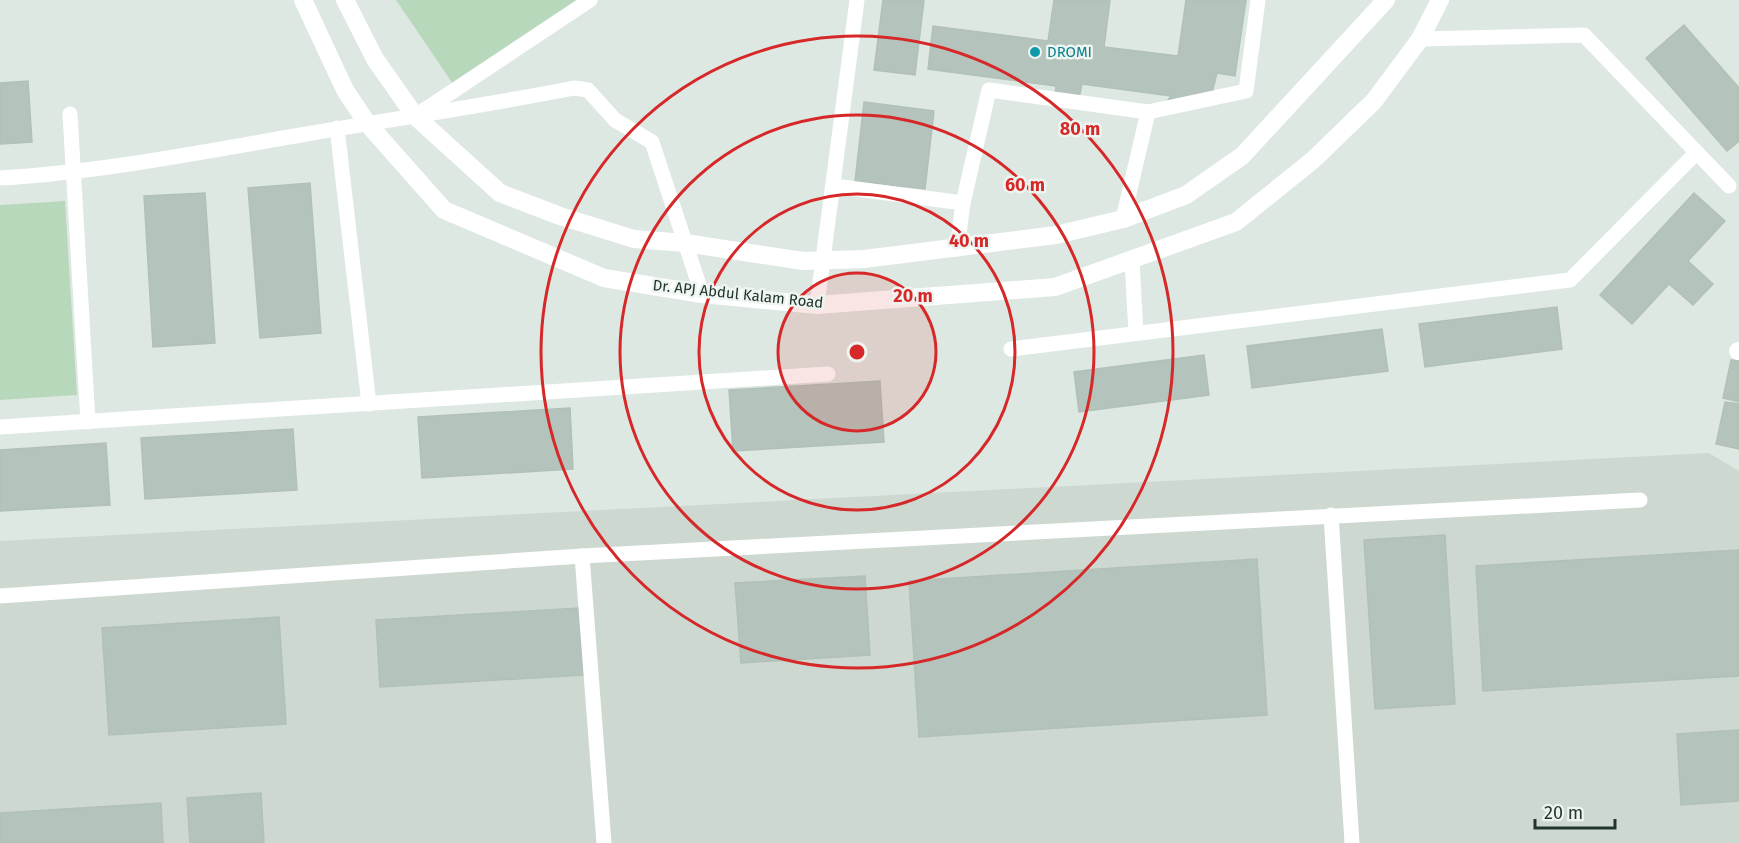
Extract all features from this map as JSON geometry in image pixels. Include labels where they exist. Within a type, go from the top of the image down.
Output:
[{"type":"street","name":"Dr. APJ Abdul Kalam Road","points":[[303,0],[345,90],[367,123],[444,210],[604,278],[702,294],[817,305],[1055,287],[1236,222],[1314,160],[1374,101],[1420,39],[1440,0]]},
{"type":"street","points":[[345,0],[375,59],[415,116],[501,193],[560,216],[634,239],[685,243],[803,261],[864,259],[1056,235],[1123,219],[1186,195],[1242,156],[1386,0]]},
{"type":"lane","points":[[415,116],[590,0]]},
{"type":"lane","points":[[817,305],[857,0]]},
{"type":"lane","points":[[957,249],[963,203],[989,90],[1148,112],[1246,91],[1258,0]]},
{"type":"lane","points":[[1420,39],[1584,35],[1729,186]]},
{"type":"lane","points":[[0,178],[74,173],[367,123],[487,106],[574,88],[588,90],[615,120],[652,142],[702,294]]},
{"type":"lane","points":[[1123,219],[1148,112]]},
{"type":"lane","points":[[70,114],[88,422]]},
{"type":"lane","points":[[337,128],[369,404]]},
{"type":"lane","points":[[1011,349],[1570,280],[1696,153]]},
{"type":"lane","points":[[834,186],[963,203]]},
{"type":"lane","points":[[1132,261],[1136,333]]},
{"type":"lane","points":[[0,427],[828,374]]},
{"type":"lane","points":[[0,596],[582,556],[1640,500]]},
{"type":"lane","points":[[1331,515],[1352,843]]},
{"type":"lane","points":[[582,556],[604,843]]},
{"type":"shaded area","points":[[1709,453],[1739,471],[1739,843],[0,843],[0,541]]},
{"type":"green space","points":[[396,0],[587,0],[453,84]]},
{"type":"green space","points":[[65,201],[77,395],[0,400],[0,205]]},
{"type":"building","points":[[883,0],[924,0],[915,75],[874,70]]},
{"type":"building","name":"DROMI","points":[[1054,0],[1110,0],[1104,47],[1178,56],[1186,0],[1246,0],[1235,76],[1217,73],[1212,93],[1168,100],[1171,96],[1082,84],[1079,99],[1055,96],[1056,86],[928,69],[933,26],[1048,41]]},
{"type":"building","points":[[1684,25],[1739,88],[1739,141],[1727,151],[1646,58]]},
{"type":"building","points":[[28,81],[32,142],[0,144],[0,83]]},
{"type":"building","points":[[864,102],[934,111],[925,189],[855,181]]},
{"type":"building","points":[[310,183],[321,333],[260,338],[248,188]]},
{"type":"building","points":[[205,193],[215,343],[153,347],[144,196]]},
{"type":"building","points":[[1694,193],[1725,221],[1688,261],[1713,284],[1693,305],[1669,284],[1632,324],[1600,295]]},
{"type":"building","points":[[1557,307],[1562,349],[1425,367],[1419,324]]},
{"type":"building","points":[[1382,329],[1388,371],[1252,388],[1247,346]]},
{"type":"building","points":[[1204,355],[1209,395],[1079,412],[1074,372]]},
{"type":"building","points":[[1731,360],[1739,361],[1739,402],[1723,398]]},
{"type":"building","points":[[880,381],[884,442],[733,451],[729,390]]},
{"type":"building","points":[[1725,402],[1739,404],[1739,449],[1716,444]]},
{"type":"building","points":[[570,408],[573,469],[422,478],[418,417]]},
{"type":"building","points":[[293,429],[297,490],[145,499],[141,438]]},
{"type":"building","points":[[106,443],[110,505],[0,511],[0,450]]},
{"type":"building","points":[[1445,535],[1455,704],[1375,709],[1364,540]]},
{"type":"building","points":[[1739,550],[1739,676],[1483,691],[1476,566]]},
{"type":"building","points":[[1257,559],[1267,715],[919,737],[909,581]]},
{"type":"building","points":[[865,576],[870,655],[741,663],[735,583]]},
{"type":"building","points":[[579,608],[583,675],[380,687],[376,620]]},
{"type":"building","points":[[279,617],[286,724],[109,735],[102,628]]},
{"type":"building","points":[[1739,730],[1739,801],[1681,805],[1677,734]]},
{"type":"building","points":[[261,793],[264,843],[190,843],[187,798]]},
{"type":"building","points":[[161,803],[163,843],[0,843],[0,813]]},
{"type":"place","name":"DROMI","points":[[1035,52]]}]
